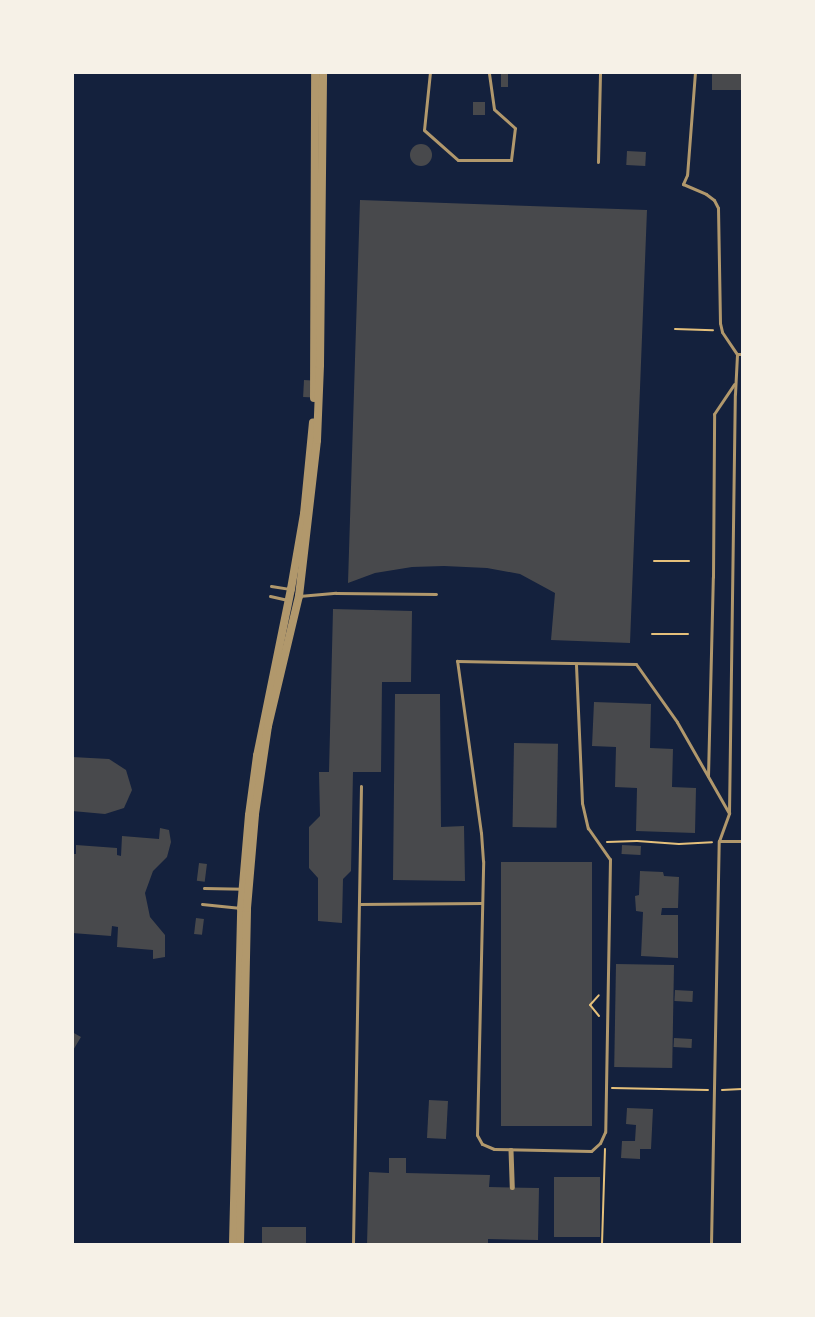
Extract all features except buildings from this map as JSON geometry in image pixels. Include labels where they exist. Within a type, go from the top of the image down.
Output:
[{"type":"street","points":[[246,889],[257,756],[289,600],[304,514],[314,402],[315,72]]},
{"type":"street","points":[[233,1244],[244,908],[263,756],[276,689],[299,596],[310,514],[319,403],[322,72]]},
{"type":"street","points":[[240,1244],[244,908]]},
{"type":"street","points":[[512,1150],[512,1187]]},
{"type":"lane","points":[[430,72],[424,130],[458,160],[511,160],[515,128],[494,109],[489,72]]},
{"type":"lane","points":[[598,162],[600,72]]},
{"type":"lane","points":[[695,72],[687,175],[683,184],[706,194],[714,200],[718,208],[720,323],[722,332],[737,354],[729,813],[719,841],[712,1244]]},
{"type":"lane","points":[[737,354],[742,354]]},
{"type":"lane","points":[[708,777],[713,576],[714,414],[735,383]]},
{"type":"lane","points":[[271,586],[291,589],[299,596]]},
{"type":"lane","points":[[270,596],[289,600],[299,596],[336,593],[436,594]]},
{"type":"lane","points":[[576,665],[582,803],[588,828],[610,859],[606,1132],[600,1143],[591,1150],[512,1150],[494,1149],[482,1144],[478,1135],[482,903],[481,833],[457,662],[576,665],[636,664],[677,722],[729,813]]},
{"type":"lane","points":[[353,1244],[361,786]]},
{"type":"lane","points":[[719,841],[742,841]]},
{"type":"lane","points":[[204,888],[246,889]]},
{"type":"lane","points":[[359,904],[482,903]]},
{"type":"lane","points":[[202,904],[244,908]]},
{"type":"path","points":[[675,329],[713,330]]},
{"type":"path","points":[[654,561],[689,561]]},
{"type":"path","points":[[652,634],[688,634]]},
{"type":"path","points":[[598,842],[637,840],[679,844],[719,841]]},
{"type":"path","points":[[606,1088],[742,1090]]},
{"type":"path","points":[[602,1244],[606,1132]]}]
